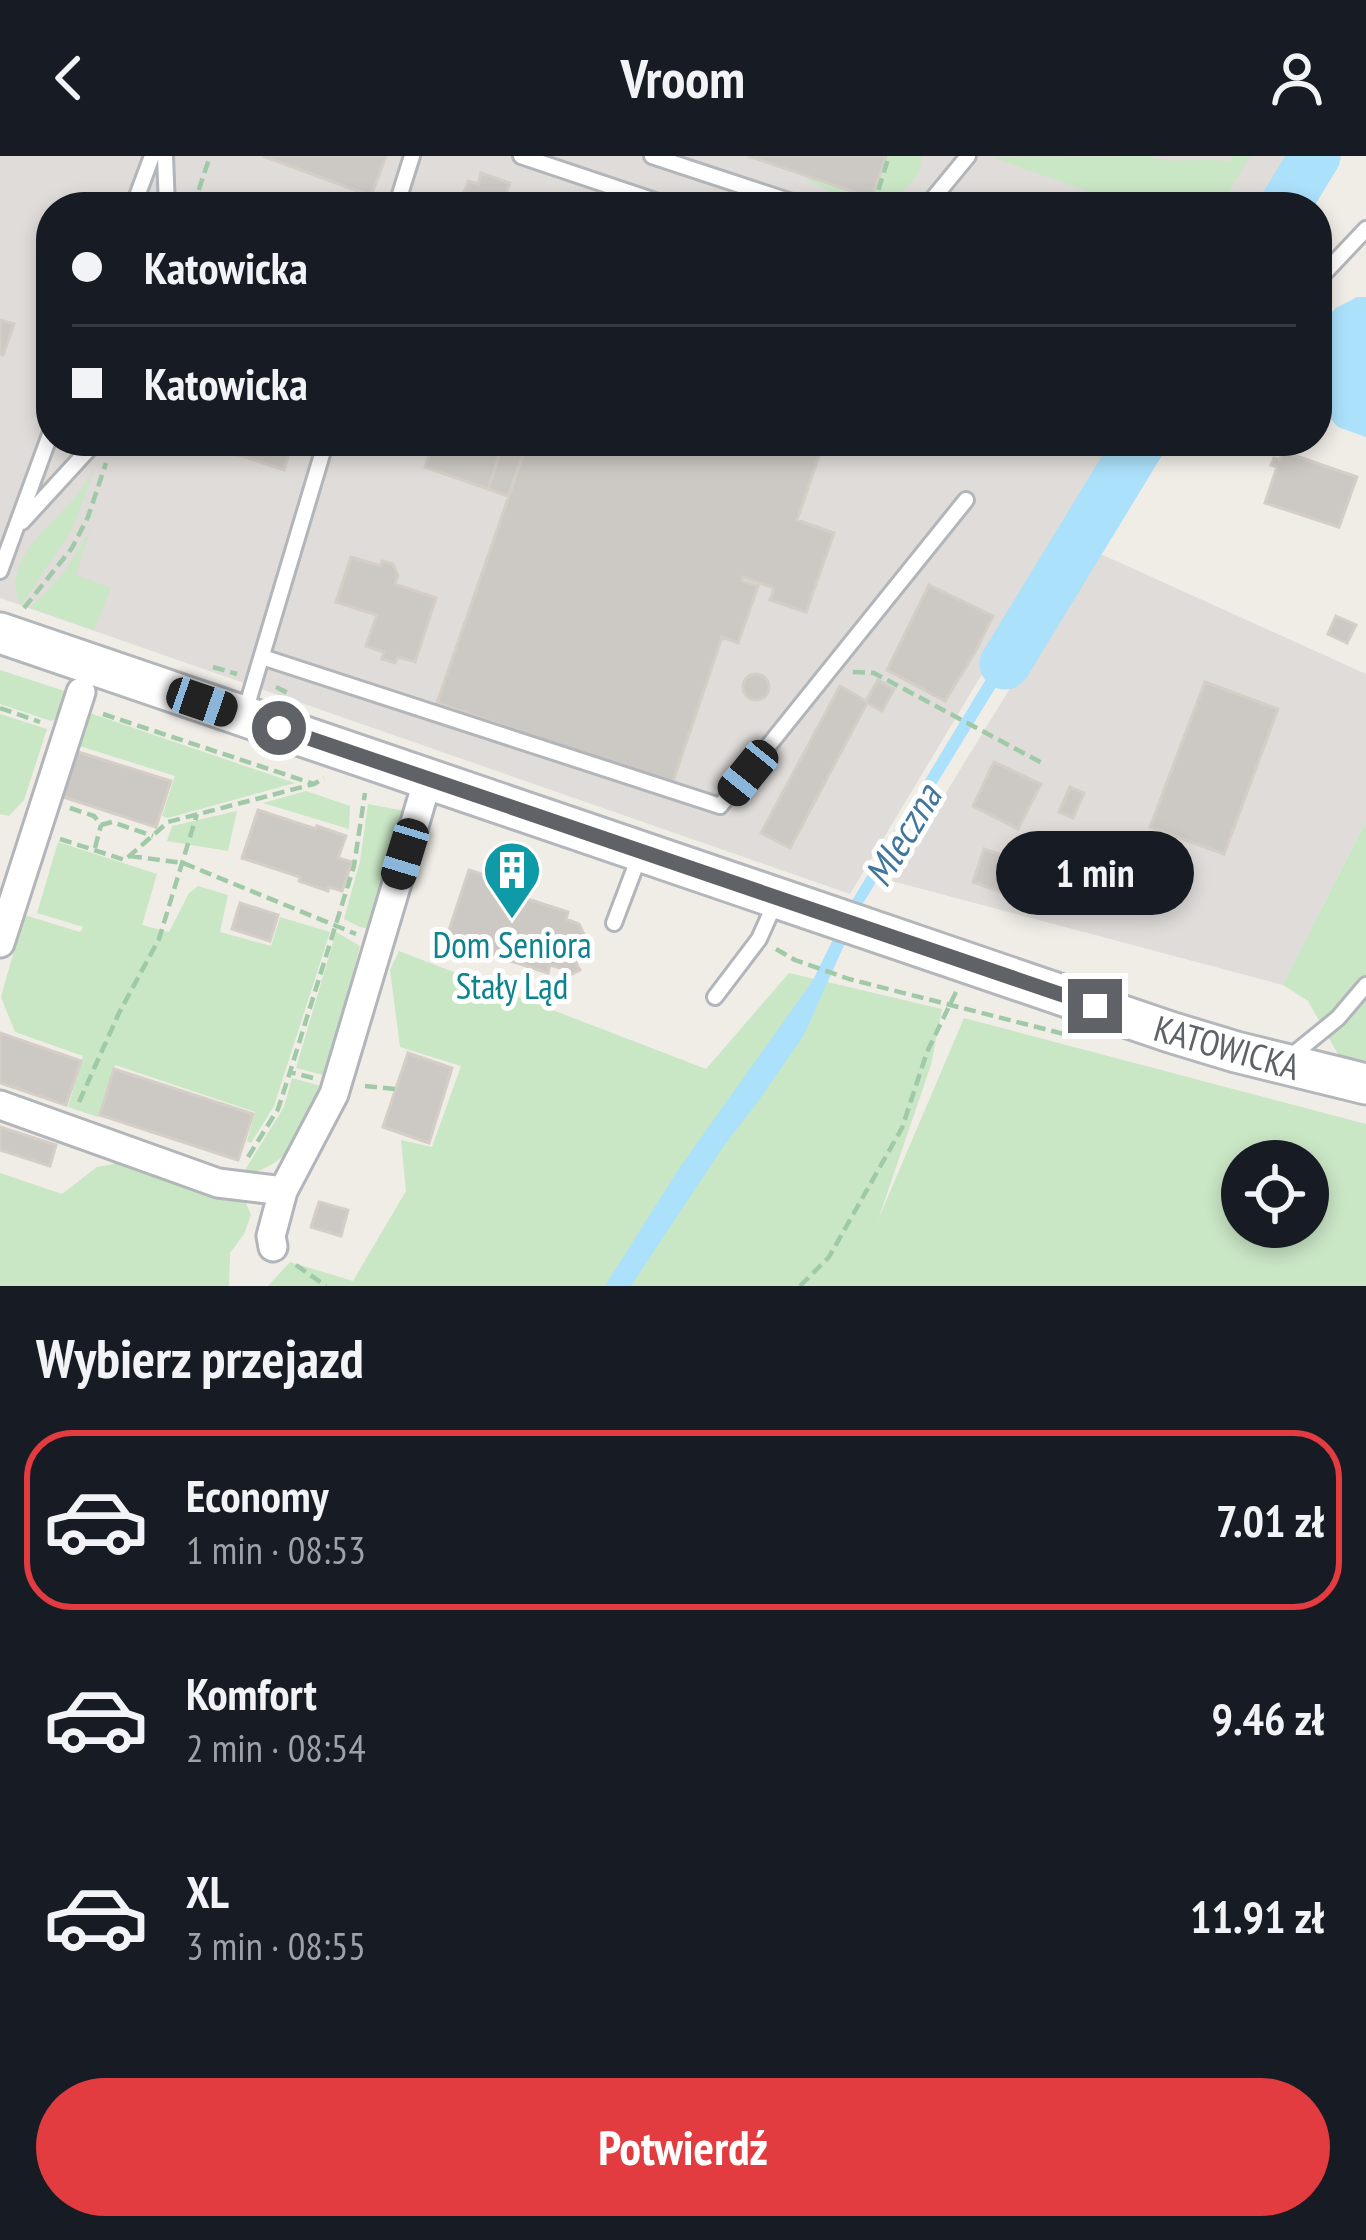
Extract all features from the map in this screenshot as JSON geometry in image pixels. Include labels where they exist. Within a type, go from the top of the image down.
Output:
[{"type":"main road","name":"KATOWICKA","points":[[10,622],[86,677],[244,716],[1170,1032],[1366,1084]]},
{"type":"street","points":[[0,944],[86,677]]},
{"type":"street","points":[[273,1247],[283,1191],[334,1094],[428,778]]},
{"type":"street","points":[[0,1106],[218,1183],[283,1191]]},
{"type":"lane","points":[[139,192],[152,156]]},
{"type":"lane","points":[[165,156],[166,192]]},
{"type":"lane","points":[[401,192],[412,156]]},
{"type":"lane","points":[[521,156],[628,192]]},
{"type":"lane","points":[[652,156],[761,192]]},
{"type":"lane","points":[[938,192],[968,156]]},
{"type":"lane","points":[[1332,264],[1366,229]]},
{"type":"lane","points":[[0,571],[42,456]]},
{"type":"lane","points":[[15,530],[83,456]]},
{"type":"lane","points":[[244,716],[322,456]]},
{"type":"lane","points":[[262,657],[720,806],[966,500]]},
{"type":"lane","points":[[614,923],[640,852]]},
{"type":"lane","points":[[715,998],[759,940],[795,906]]},
{"type":"lane","points":[[1281,1064],[1338,1018],[1366,986]]},
{"type":"path","points":[[198,192],[210,156]]},
{"type":"path","points":[[878,192],[890,156]]},
{"type":"path","points":[[10,622],[72,548],[107,460]]},
{"type":"path","points":[[830,672],[874,673],[1042,763]]},
{"type":"path","points":[[86,677],[84,707],[314,784]]},
{"type":"path","points":[[0,708],[68,731]]},
{"type":"path","points":[[36,832],[125,860],[168,822],[325,778]]},
{"type":"path","points":[[240,1169],[278,1108],[290,1072],[354,866],[365,793]]},
{"type":"path","points":[[46,800],[94,816],[101,825]]},
{"type":"path","points":[[69,1130],[119,1012],[159,939],[197,814]]},
{"type":"path","points":[[101,825],[112,823],[153,836]]},
{"type":"path","points":[[94,850],[101,825]]},
{"type":"path","points":[[130,856],[183,863],[378,944]]},
{"type":"path","points":[[795,960],[849,979],[1083,1038]]},
{"type":"path","points":[[800,1286],[829,1257],[902,1128],[927,1052],[967,963]]},
{"type":"path","points":[[290,1072],[395,1089]]},
{"type":"path","points":[[273,1247],[326,1286]]},
{"type":"shaded area","points":[[0,156],[1294,156],[1272,192],[36,192],[36,456],[1113,456],[850,894],[0,598]]},
{"type":"shaded area","points":[[1094,551],[1366,674],[1366,821],[1283,985],[892,881]]},
{"type":"green space","points":[[887,156],[921,156],[915,178],[905,189],[873,192]]},
{"type":"green space","points":[[1148,156],[1229,162],[1233,156],[1250,156],[1229,192],[1090,192],[991,157]]},
{"type":"green space","points":[[798,173],[853,192],[833,192]]},
{"type":"green space","points":[[95,468],[72,530],[21,605],[16,590],[22,561]]},
{"type":"green space","points":[[90,531],[76,575],[111,588],[94,630],[31,608],[65,571]]},
{"type":"green space","points":[[0,670],[71,693],[65,715],[51,721],[0,704]]},
{"type":"green space","points":[[84,711],[295,783],[162,816],[175,776],[73,744]]},
{"type":"green space","points":[[0,714],[47,729],[24,800],[9,816],[0,814]]},
{"type":"green space","points":[[306,791],[350,806],[349,829],[263,803]]},
{"type":"green space","points":[[368,804],[410,812],[374,930],[344,919],[360,861]]},
{"type":"green space","points":[[237,811],[228,851],[167,841],[172,826]]},
{"type":"green space","points":[[1366,821],[1366,1060],[1339,1056],[1308,1001],[1283,985]]},
{"type":"green space","points":[[58,842],[157,874],[142,925],[169,932],[189,893],[198,886],[228,895],[220,932],[271,946],[280,917],[330,932],[274,1106],[251,1143],[247,1141],[255,1112],[115,1065],[98,1117],[68,1107],[83,1056],[15,1032],[1,997],[24,915],[80,932],[83,927],[37,913]]},
{"type":"green space","points":[[336,932],[360,946],[327,1076],[296,1068]]},
{"type":"green space","points":[[399,951],[706,1069],[789,973],[942,1009],[931,1065],[878,1220],[964,1018],[1366,1124],[1366,1286],[268,1286],[290,1262],[353,1281],[406,1191],[401,1140],[432,1147],[461,1066],[400,1047],[390,970]]},
{"type":"green space","points":[[292,1078],[321,1086],[302,1131],[273,1164],[242,1175],[284,1107]]},
{"type":"green space","points":[[118,1163],[246,1203],[251,1215],[230,1253],[229,1286],[0,1286],[0,1173],[62,1194],[97,1167]]},
{"type":"water","points":[[1366,297],[1366,437],[1332,420],[1332,312]]},
{"type":"water","points":[[1032,603],[1044,609],[862,905],[804,1035],[631,1286],[605,1286],[678,1170],[813,980],[853,899]]},
{"type":"building","points":[[263,156],[386,156],[372,192],[360,192]]},
{"type":"building","points":[[748,156],[886,156],[874,192],[854,192]]},
{"type":"building","points":[[481,173],[510,183],[507,192],[464,192],[468,181],[478,184]]},
{"type":"building","points":[[0,320],[14,324],[3,355],[0,354]]},
{"type":"building","points":[[242,456],[288,456],[284,470]]},
{"type":"building","points":[[429,456],[499,456],[488,489],[425,467]]},
{"type":"building","points":[[499,456],[523,456],[508,496],[488,489]]},
{"type":"building","points":[[523,456],[819,456],[797,520],[834,533],[806,612],[770,600],[774,588],[743,577],[742,581],[758,586],[738,643],[722,637],[672,784],[437,703]]},
{"type":"building","points":[[1281,456],[1296,456],[1357,477],[1339,527],[1265,503],[1277,467],[1271,465],[1274,458]]},
{"type":"building","points":[[351,557],[381,566],[382,561],[393,564],[398,576],[395,584],[436,598],[415,662],[382,659],[384,652],[366,646],[377,615],[336,602]]},
{"type":"building","points":[[929,585],[993,616],[945,701],[887,670]]},
{"type":"building","points":[[1336,616],[1356,625],[1347,643],[1328,634]]},
{"type":"building","points":[[756,674],[769,687],[756,700],[743,687]]},
{"type":"building","points":[[878,680],[894,689],[882,711],[867,703],[790,848],[761,833],[840,686],[866,701]]},
{"type":"building","points":[[1205,682],[1278,709],[1224,854],[1150,827]]},
{"type":"building","points":[[72,750],[171,781],[156,827],[57,795]]},
{"type":"building","points":[[994,762],[1041,784],[1018,829],[973,806]]},
{"type":"building","points":[[1070,787],[1084,793],[1073,818],[1059,812]]},
{"type":"building","points":[[258,810],[346,836],[338,858],[352,862],[342,891],[329,887],[328,891],[242,858]]},
{"type":"building","points":[[984,849],[1026,863],[1015,897],[973,882]]},
{"type":"building","name":"Dom Seniora Stały Ląd","points":[[469,870],[506,882],[503,891],[568,912],[566,919],[579,924],[585,936],[576,963],[580,970],[568,976],[564,969],[550,965],[548,973],[483,952],[480,961],[443,948]]},
{"type":"building","points":[[240,903],[278,915],[270,941],[232,929]]},
{"type":"building","points":[[0,1033],[81,1061],[66,1105],[0,1083]]},
{"type":"building","points":[[408,1053],[452,1068],[429,1143],[383,1127]]},
{"type":"building","points":[[114,1069],[253,1114],[238,1160],[100,1115]]},
{"type":"building","points":[[0,1127],[56,1145],[50,1166],[0,1150]]},
{"type":"building","points":[[319,1202],[348,1210],[341,1236],[311,1227]]},
{"type":"waterway","name":"Mleczna","points":[[1293,192],[1315,156]]},
{"type":"waterway","name":"Mleczna","points":[[1005,664],[1132,456]]},
{"type":"place","name":"Dom Seniora Stały Ląd","points":[[512,921]]},
{"type":"route","points":[[279,728],[1095,1006]]}]
